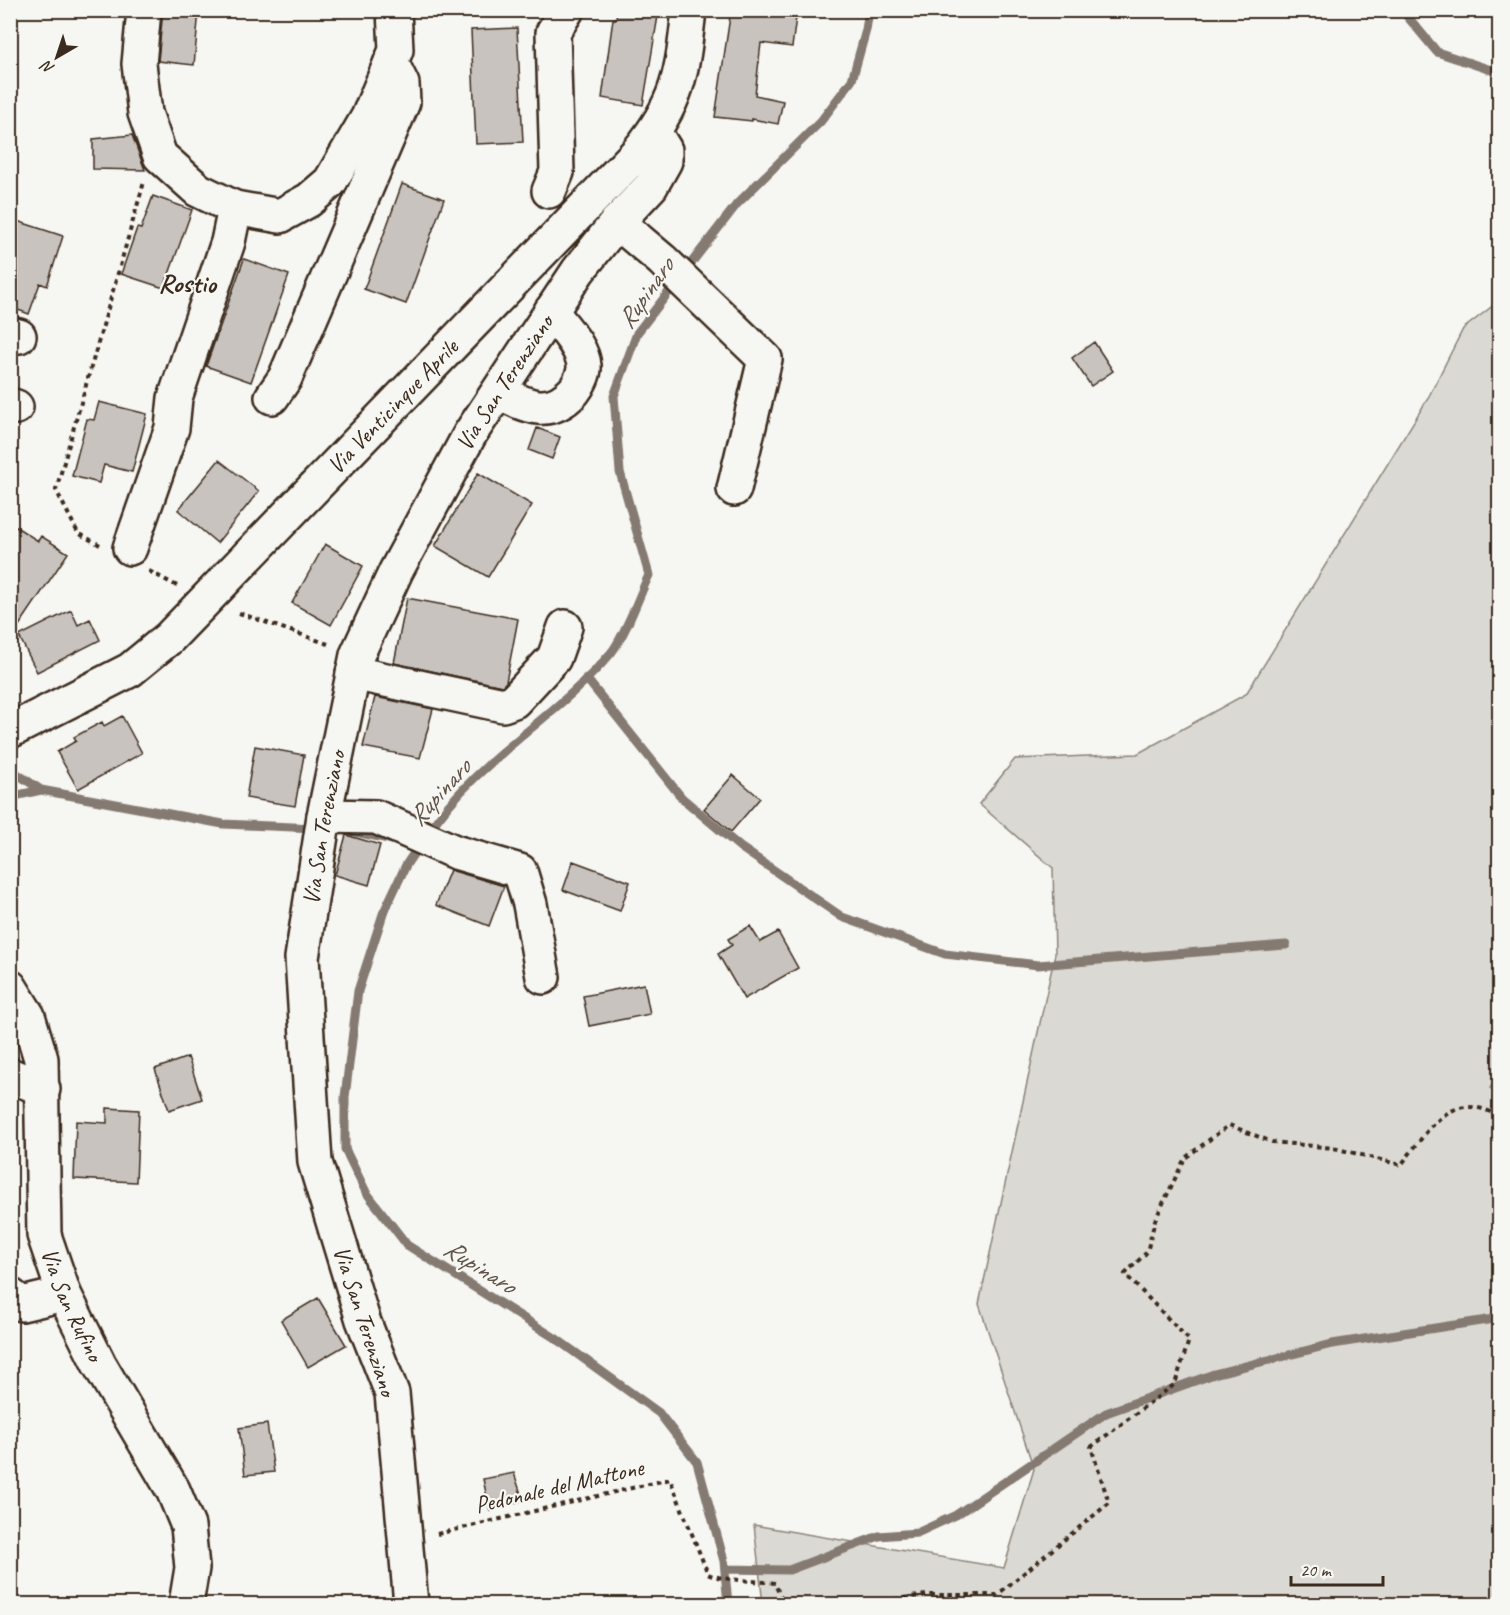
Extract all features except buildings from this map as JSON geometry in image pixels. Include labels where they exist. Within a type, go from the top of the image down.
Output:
[{"type":"street","points":[[138,12],[139,64],[146,113],[160,156],[198,190],[235,208],[280,216],[309,200],[330,182],[368,117],[396,50],[394,10]]},
{"type":"street","points":[[549,191],[556,172],[553,32],[567,10]]},
{"type":"street","name":"Via Venticinque Aprile","points":[[10,730],[130,670],[169,638],[637,153],[670,107],[682,67],[689,10]]},
{"type":"street","points":[[272,397],[285,378],[403,102],[402,84],[391,62]]},
{"type":"street","name":"Via San Terenziano","points":[[411,1605],[392,1393],[363,1320],[315,1162],[302,958],[324,816],[357,655],[396,571],[470,434],[578,271],[616,222],[651,186],[665,161],[665,150],[654,132]]},
{"type":"street","points":[[130,548],[172,428],[175,398],[228,242],[235,208]]},
{"type":"street","points":[[616,222],[662,260],[765,359],[734,489]]},
{"type":"street","points":[[499,392],[523,404],[547,408],[564,401],[577,387],[585,367],[579,349],[552,311]]},
{"type":"street","points":[[353,673],[503,705],[514,701],[554,658],[565,627]]},
{"type":"street","points":[[324,816],[376,817],[455,852],[520,871],[530,904],[543,977]]},
{"type":"street","name":"Via San Rufino","points":[[10,987],[28,1016],[41,1059],[44,1235],[64,1294],[99,1364],[173,1490],[188,1526],[192,1568],[186,1605]]},
{"type":"street","points":[[10,1075],[43,1089]]},
{"type":"street","points":[[10,1295],[22,1304],[64,1294]]},
{"type":"path","points":[[859,1605],[926,1595],[997,1595],[1109,1503],[1091,1447],[1175,1384],[1189,1340],[1125,1274],[1147,1252],[1155,1220],[1185,1158],[1229,1125],[1272,1142],[1334,1148],[1401,1165],[1433,1124],[1451,1109],[1483,1107],[1500,1117]]},
{"type":"path","name":"Pedonale del Mattone","points":[[407,1542],[670,1479],[708,1574],[717,1579],[734,1577],[775,1583],[783,1605]]},
{"type":"shaded area","points":[[1499,301],[1500,1072],[1490,1088],[1500,1095],[1499,1604],[763,1604],[754,1525],[1004,1568],[1034,1469],[979,1304],[1055,954],[1053,868],[979,804],[1015,759],[1137,754],[1246,694],[1427,400],[1463,329]]},
{"type":"waterway","name":"Rupinaro","points":[[428,833],[447,807],[469,784],[589,676],[611,653],[621,637],[649,575],[620,472],[614,396],[637,333],[737,204],[821,121],[852,80],[866,30],[869,10]]},
{"type":"waterway","points":[[1402,10],[1437,52],[1500,73]]},
{"type":"waterway","points":[[586,678],[682,798],[740,847],[842,917],[945,954],[1038,965],[1286,945]]},
{"type":"waterway","points":[[10,769],[41,790]]},
{"type":"waterway","points":[[10,797],[41,790],[223,824],[316,828]]},
{"type":"waterway","points":[[351,831],[393,840]]},
{"type":"waterway","name":"Rupinaro","points":[[420,844],[406,865],[383,914],[358,991],[345,1097],[345,1149],[366,1192],[407,1245],[555,1338],[659,1413],[697,1462],[724,1561],[728,1604]]},
{"type":"waterway","points":[[725,1569],[789,1570],[879,1536],[917,1533],[956,1515],[1106,1413],[1214,1374],[1332,1344],[1500,1318]]},
{"type":"district","name":"Rostio","points":[[187,283]]}]
